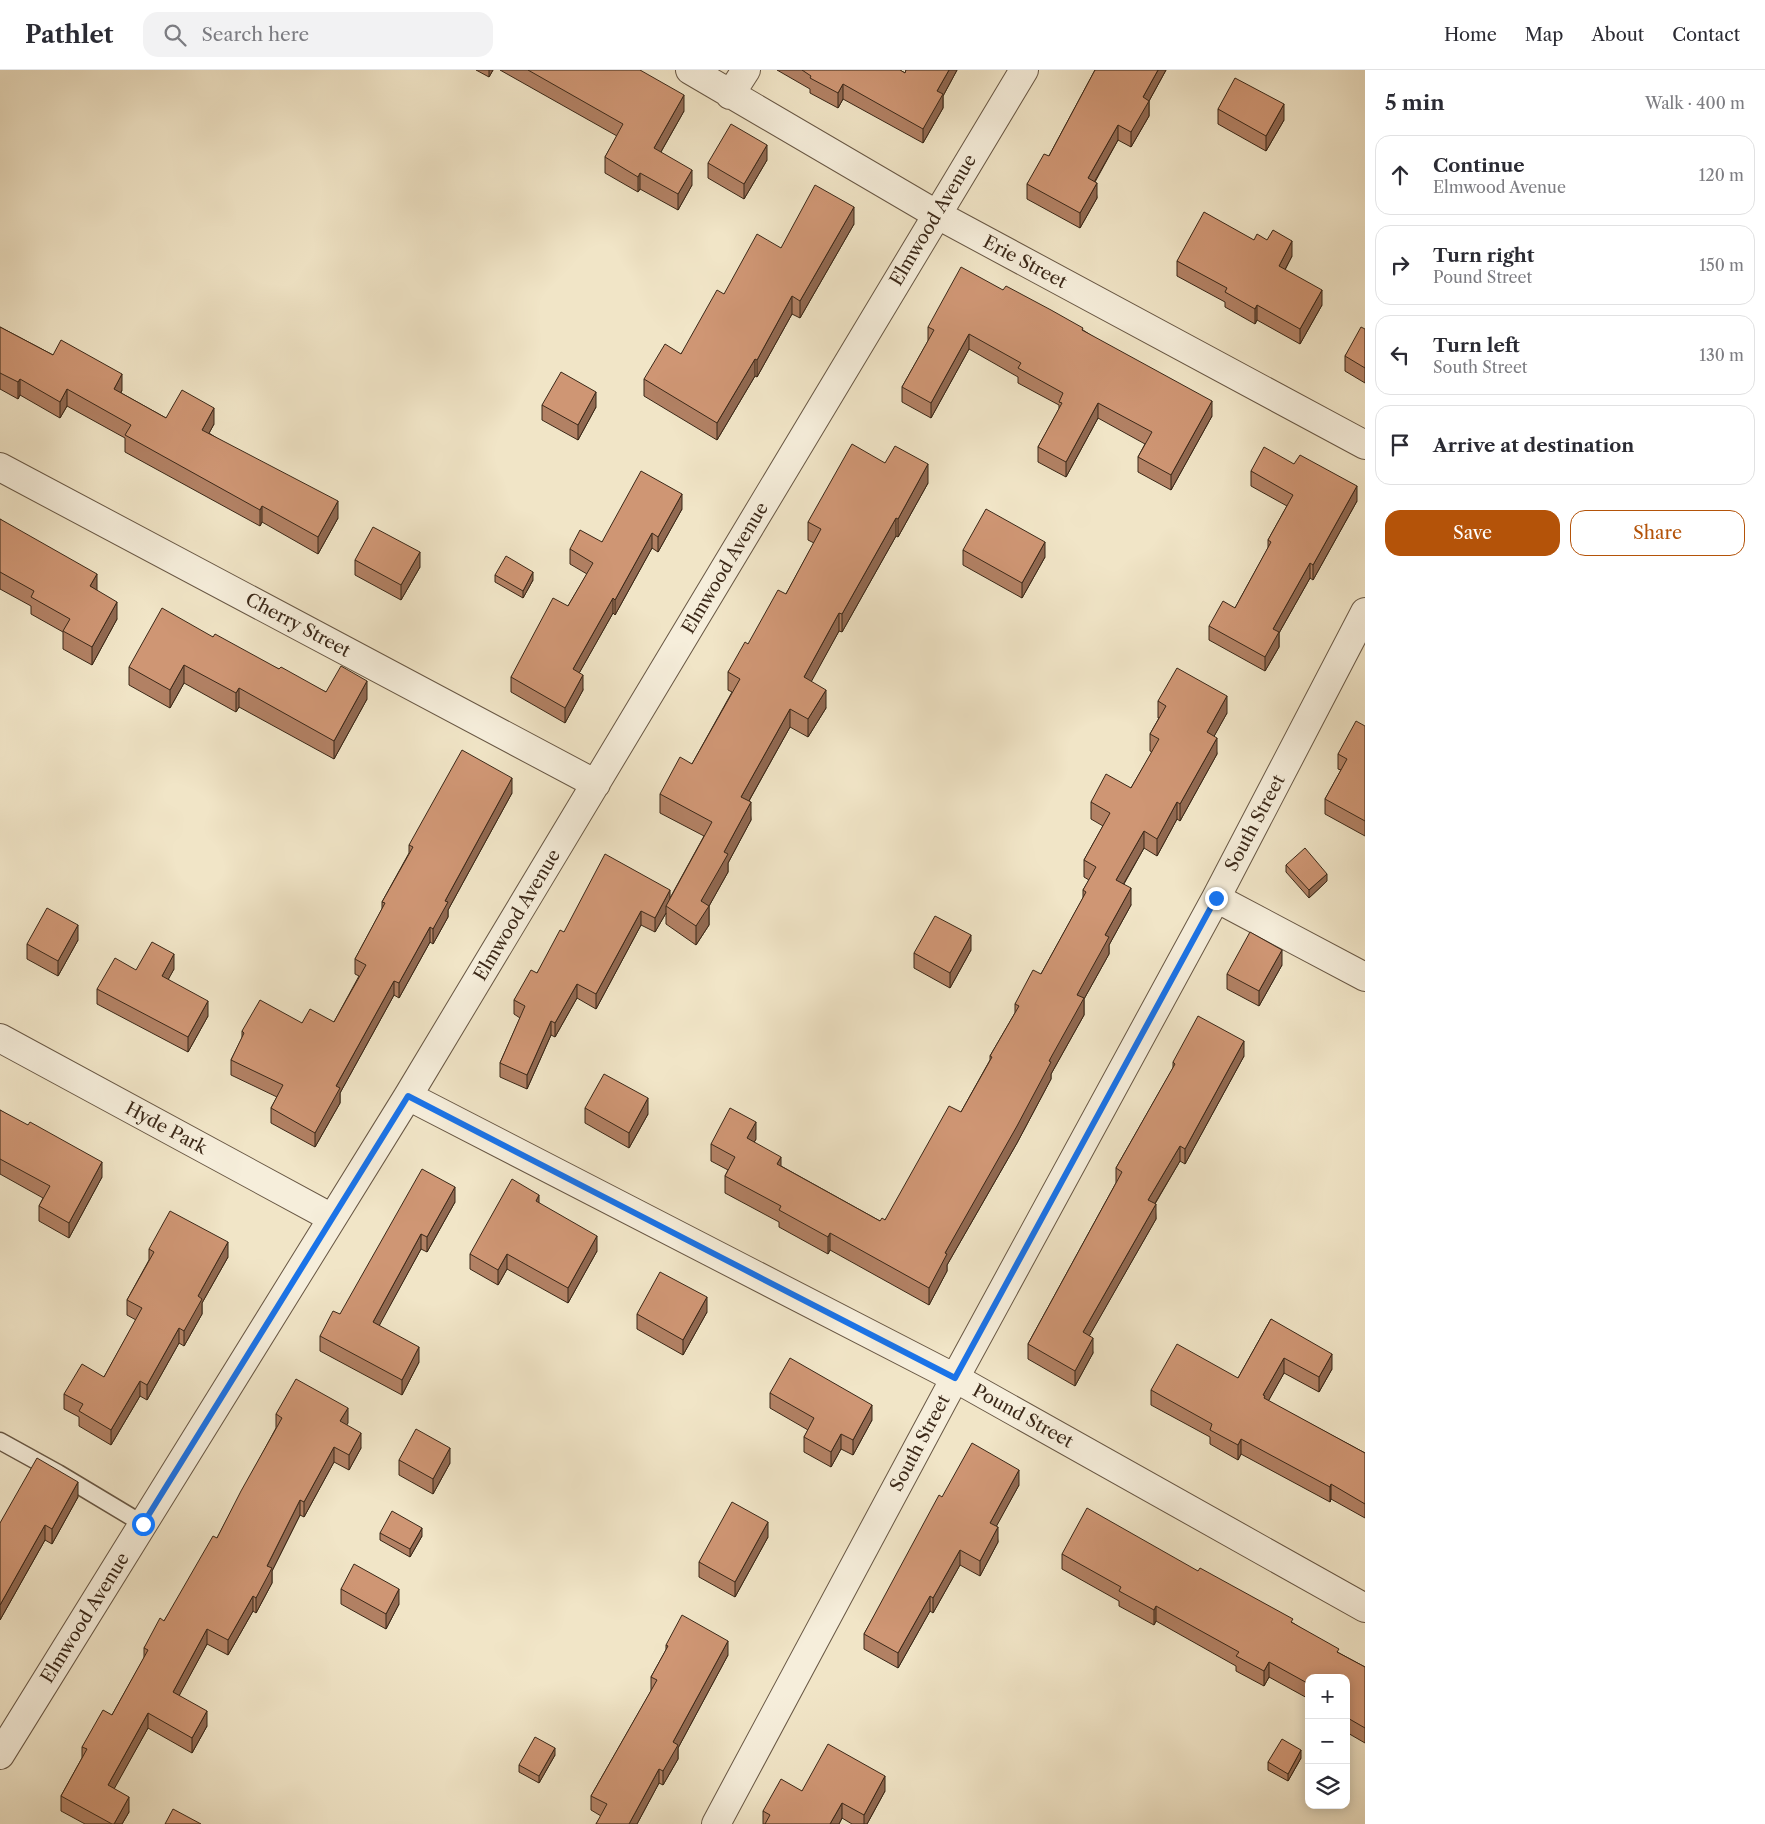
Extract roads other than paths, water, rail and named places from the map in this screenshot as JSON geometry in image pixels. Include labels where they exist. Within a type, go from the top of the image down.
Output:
[{"type":"street","name":"Erie Street","points":[[690,70],[936,214],[1365,445]]},
{"type":"street","points":[[730,95],[746,70]]},
{"type":"street","name":"Elmwood Avenue","points":[[0,1755],[408,1096],[1024,70]]},
{"type":"street","name":"Cherry Street","points":[[0,467],[596,784]]},
{"type":"street","name":"South Street","points":[[716,1824],[955,1378],[1216,898],[1365,612]]},
{"type":"street","points":[[1216,898],[1365,977]]},
{"type":"street","name":"Hyde Park","points":[[0,1038],[332,1218]]},
{"type":"street","name":"Pound Street","points":[[408,1096],[955,1378],[1365,1608]]},
{"type":"lane","points":[[0,1441],[143,1524]]}]
